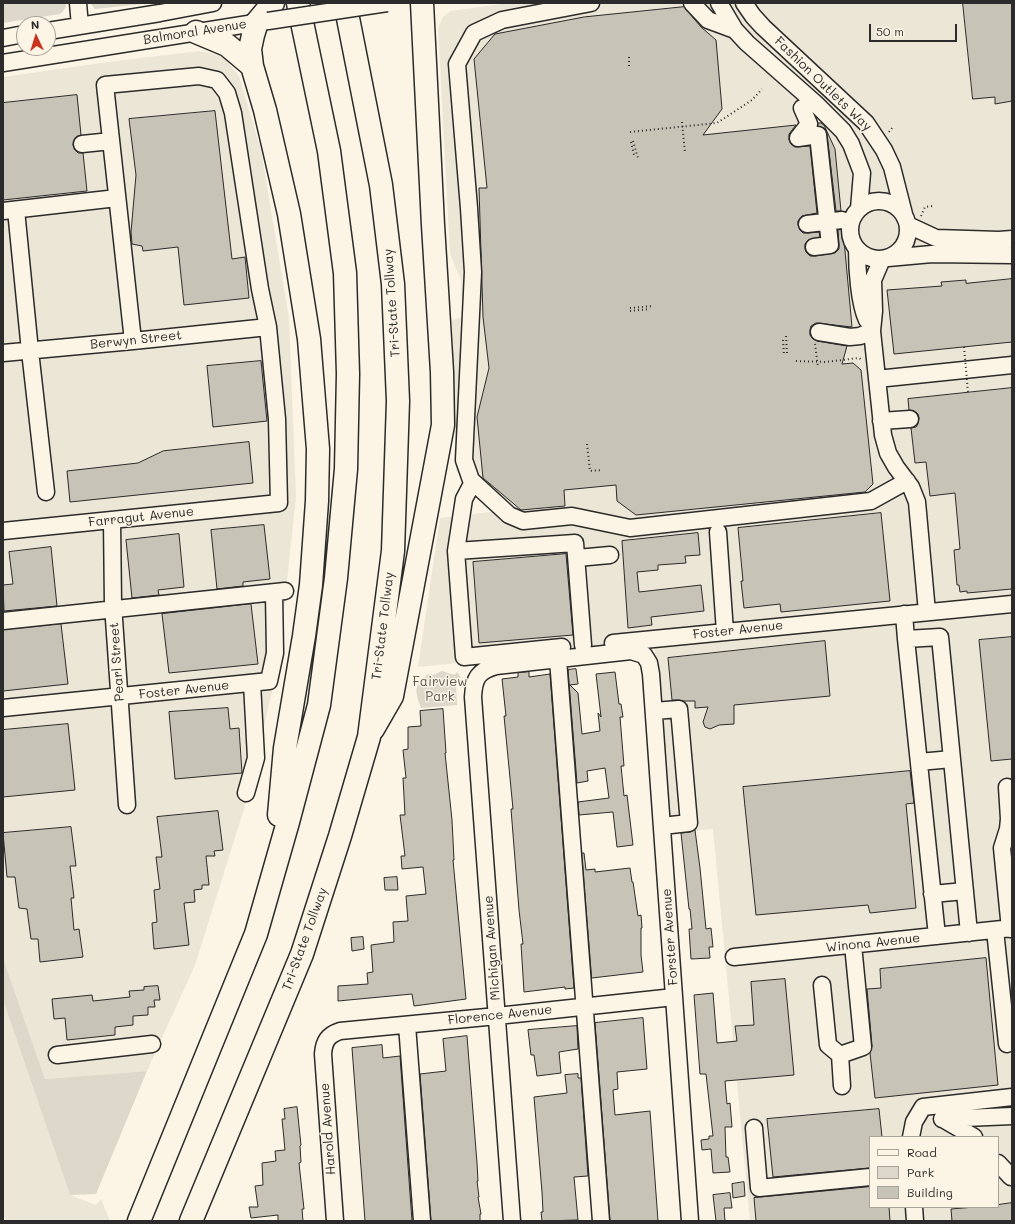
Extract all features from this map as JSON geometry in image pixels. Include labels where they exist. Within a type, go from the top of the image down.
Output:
[{"type":"highway","points":[[139,1221],[256,934],[319,706],[336,578],[346,469],[348,374],[345,273],[329,151],[298,3]]},
{"type":"highway","name":"Tri-State Tollway","points":[[191,1221],[302,954],[340,836],[368,737],[393,551],[398,401],[393,284],[381,185],[345,3]]},
{"type":"highway","points":[[368,737],[392,696],[442,425],[442,372],[422,3]]},
{"type":"highway","points":[[266,14],[253,35],[250,49],[252,66],[265,110],[289,214],[309,339],[318,449],[311,585],[285,748],[273,874]]},
{"type":"highway","points":[[196,32],[227,45],[252,66]]},
{"type":"street","points":[[78,3],[80,26]]},
{"type":"street","name":"Balmoral Avenue","points":[[56,30],[213,3]]},
{"type":"street","name":"Balmoral Avenue","points":[[3,63],[196,32],[266,14],[388,3]]},
{"type":"street","points":[[591,3],[502,20],[474,33],[457,64],[473,272],[464,460],[471,480],[509,515],[523,521],[572,516],[630,528],[871,501],[907,481]]},
{"type":"street","points":[[692,3],[708,20],[735,30]]},
{"type":"street","name":"Fashion Outlets Way","points":[[719,3],[735,30],[747,43],[832,119],[843,131],[851,144],[862,173],[859,209]]},
{"type":"street","name":"Fashion Outlets Way","points":[[744,3],[763,27],[862,119],[884,150],[892,167],[911,220]]},
{"type":"street","points":[[3,38],[16,36]]},
{"type":"street","points":[[133,341],[105,85],[199,76],[217,80],[227,93],[233,113],[260,289],[268,327]]},
{"type":"street","points":[[802,108],[809,124],[798,138],[818,135],[830,245],[812,248],[851,247],[864,255],[883,259],[932,254],[1012,255]]},
{"type":"street","points":[[82,144],[111,141]]},
{"type":"street","points":[[46,492],[30,351],[10,210],[53,200],[117,198]]},
{"type":"street","points":[[872,331],[863,313],[857,264],[851,247],[850,228],[852,219],[859,209],[876,201],[893,205],[936,238],[1012,239]]},
{"type":"street","points":[[808,224],[842,220]]},
{"type":"street","points":[[911,220],[908,234],[903,246],[893,255],[883,259],[873,280],[874,311],[872,331],[876,378],[884,439],[888,453],[914,492],[917,502],[927,612]]},
{"type":"street","name":"Berwyn Street","points":[[3,353],[268,327]]},
{"type":"street","name":"Farragut Avenue","points":[[3,531],[278,503],[277,420],[268,327]]},
{"type":"street","points":[[876,378],[1012,365]]},
{"type":"street","points":[[881,421],[910,419]]},
{"type":"street","points":[[473,482],[464,499],[456,551],[576,543],[583,645]]},
{"type":"street","name":"Pearl Street","points":[[112,520],[114,610],[127,805]]},
{"type":"street","points":[[718,532],[725,632]]},
{"type":"street","name":"Foster Avenue","points":[[456,551],[464,657],[1012,604]]},
{"type":"street","points":[[577,558],[610,555]]},
{"type":"street","name":"Foster Avenue","points":[[3,708],[269,681],[275,653],[279,592],[114,610]]},
{"type":"street","points":[[3,621],[114,610]]},
{"type":"street","points":[[904,614],[937,936]]},
{"type":"street","points":[[660,652],[664,644],[672,637]]},
{"type":"street","points":[[906,640],[940,637],[969,933]]},
{"type":"street","name":"Forster Avenue","points":[[558,659],[631,651],[644,655],[649,663],[654,711],[690,1221]]},
{"type":"street","points":[[558,659],[601,1221]]},
{"type":"street","name":"Michigan Avenue","points":[[512,1221],[473,697],[475,681],[483,671],[496,666],[558,659]]},
{"type":"street","points":[[246,793],[256,758],[252,683]]},
{"type":"street","points":[[654,711],[679,709],[689,823],[662,826]]},
{"type":"street","points":[[919,762],[952,759]]},
{"type":"street","points":[[1007,787],[1009,820],[1008,829],[1002,848],[1006,929],[1007,1044]]},
{"type":"street","points":[[932,894],[965,891]]},
{"type":"street","name":"Winona Avenue","points":[[734,957],[1006,929]]},
{"type":"street","points":[[840,1055],[863,1047],[853,945]]},
{"type":"street","points":[[822,985],[828,1045],[840,1055],[842,1086]]},
{"type":"street","name":"Florence Avenue","points":[[327,1038],[340,1031],[674,997]]},
{"type":"street","points":[[407,1025],[422,1221]]},
{"type":"street","name":"Harold Avenue","points":[[327,1038],[323,1045],[323,1054],[334,1221]]},
{"type":"street","points":[[57,1055],[152,1044]]},
{"type":"street","points":[[923,1107],[1012,1097]]},
{"type":"street","points":[[923,1107],[972,1136]]},
{"type":"street","points":[[910,1136],[914,1122],[923,1107]]},
{"type":"street","points":[[942,1119],[1012,1116]]},
{"type":"street","points":[[754,1128],[760,1188],[869,1177]]},
{"type":"street","points":[[999,1164],[1011,1177]]},
{"type":"street","points":[[914,1208],[915,1221]]},
{"type":"path","points":[[629,57],[629,66]]},
{"type":"path","points":[[630,132],[717,123],[752,100],[762,89]]},
{"type":"path","points":[[682,122],[685,153]]},
{"type":"path","points":[[886,134],[893,126]]},
{"type":"path","points":[[634,155],[632,142],[638,158]]},
{"type":"path","points":[[911,220],[924,207],[933,206]]},
{"type":"path","points":[[650,309],[630,310],[653,306]]},
{"type":"path","points":[[783,340],[786,355],[786,336]]},
{"type":"path","points":[[815,344],[818,367]]},
{"type":"path","points":[[964,347],[968,392]]},
{"type":"path","points":[[796,361],[825,362],[859,358],[864,360]]},
{"type":"path","points":[[587,444],[590,471],[602,470]]},
{"type":"shaded area","points":[[509,3],[1012,3],[1012,1221],[750,1221],[713,829],[669,833],[654,643],[418,667],[440,518],[497,511],[456,471],[452,320],[462,317],[461,280],[450,254],[438,28],[443,17],[450,11]]},
{"type":"shaded area","points":[[199,51],[223,56],[239,76],[261,150],[289,318],[296,497],[278,665],[249,793],[195,965],[147,1071],[45,1079],[3,958],[3,77]]},
{"type":"shaded area","points":[[3,1000],[70,1195],[96,1205],[101,1199],[110,1221],[6,1221],[3,1213]]},
{"type":"green space","points":[[3,3],[66,3],[63,12],[60,14],[47,16],[16,16],[16,21],[3,23]]},
{"type":"green space","points":[[90,3],[152,3],[95,9]]},
{"type":"green space","name":"Fairview Park","points":[[442,671],[454,675],[457,672],[461,677],[456,684],[457,705],[421,708],[417,697],[417,689],[420,682],[428,674],[433,675]]},
{"type":"green space","points":[[3,958],[45,1079],[147,1071],[96,1194],[70,1195],[3,1000]]},
{"type":"building","points":[[963,3],[1012,3],[1012,101],[995,104],[995,97],[973,99]]},
{"type":"building","points":[[684,7],[701,27],[716,40],[722,109],[703,135],[796,125],[789,134],[789,140],[795,147],[810,146],[817,213],[802,216],[798,221],[798,225],[803,233],[819,232],[820,237],[808,240],[805,244],[806,252],[810,256],[835,253],[839,249],[838,230],[843,229],[852,327],[816,323],[811,326],[810,335],[817,341],[847,346],[842,364],[853,363],[861,370],[873,484],[865,492],[636,515],[617,501],[616,485],[564,490],[565,506],[521,510],[483,478],[477,417],[489,368],[483,317],[479,188],[487,188],[474,59],[495,34],[584,17]]},
{"type":"building","points":[[77,95],[81,135],[76,137],[73,145],[78,153],[83,153],[87,191],[3,200],[3,103]]},
{"type":"building","points":[[215,111],[232,259],[245,257],[249,298],[184,305],[178,247],[143,251],[142,246],[132,244],[131,232],[136,175],[129,119]]},
{"type":"building","points":[[818,123],[824,125],[835,149],[841,211],[836,211],[827,134],[825,129],[818,126]]},
{"type":"building","points":[[1012,279],[1012,342],[894,354],[887,290],[942,286],[941,282],[966,280],[966,283]]},
{"type":"building","points":[[261,361],[267,421],[213,427],[207,366]]},
{"type":"building","points":[[1012,388],[1012,589],[967,593],[967,591],[960,592],[959,585],[957,585],[954,550],[960,549],[955,493],[930,496],[926,462],[915,463],[911,428],[916,427],[919,418],[918,414],[909,410],[908,399]]},
{"type":"building","points":[[249,442],[253,483],[70,502],[67,471],[138,463],[163,451]]},
{"type":"building","points":[[881,513],[890,601],[781,612],[780,604],[744,608],[738,528]]},
{"type":"building","points":[[264,525],[270,579],[243,582],[243,586],[217,589],[211,530]]},
{"type":"building","points":[[698,533],[700,555],[685,556],[686,563],[658,565],[658,570],[637,572],[639,592],[701,585],[704,611],[651,617],[652,625],[628,628],[622,541]]},
{"type":"building","points":[[179,534],[184,587],[158,590],[159,595],[132,598],[126,540]]},
{"type":"building","points":[[51,547],[57,606],[4,611],[3,585],[13,584],[9,552]]},
{"type":"building","points":[[566,554],[573,635],[479,643],[473,562]]},
{"type":"building","points":[[251,604],[258,664],[169,673],[162,614]]},
{"type":"building","points":[[61,624],[68,684],[3,691],[3,630]]},
{"type":"building","points":[[1012,637],[1012,759],[991,761],[979,640]]},
{"type":"building","points":[[825,641],[830,696],[734,705],[734,724],[719,725],[710,729],[705,727],[703,722],[708,707],[695,708],[695,701],[672,700],[668,658]]},
{"type":"building","points":[[576,669],[578,684],[570,685],[578,693],[582,734],[600,731],[598,713],[601,717],[596,674],[615,672],[619,704],[621,704],[623,717],[620,717],[624,766],[621,766],[624,796],[627,795],[633,845],[617,847],[613,812],[579,815],[578,802],[609,798],[605,768],[587,771],[588,781],[577,783],[568,670]]},
{"type":"building","points":[[529,672],[529,677],[550,674],[574,988],[565,989],[565,987],[524,992],[521,944],[523,944],[519,910],[511,809],[513,809],[502,679],[518,677],[518,673]]},
{"type":"building","points":[[228,708],[230,729],[239,728],[242,773],[175,779],[169,712]]},
{"type":"building","points":[[443,709],[445,753],[452,820],[453,860],[466,999],[414,1006],[412,994],[338,1001],[338,986],[368,984],[367,973],[373,972],[371,945],[394,942],[393,922],[408,921],[406,896],[426,894],[423,867],[402,869],[401,856],[405,856],[400,815],[405,815],[403,778],[406,778],[403,750],[408,749],[408,727],[421,726],[420,711]]},
{"type":"building","points":[[68,724],[75,790],[3,797],[3,730]]},
{"type":"building","points":[[910,771],[914,803],[906,804],[916,908],[870,913],[868,905],[756,915],[743,787]]},
{"type":"building","points":[[218,811],[223,850],[214,851],[215,856],[206,856],[209,885],[202,885],[202,889],[194,890],[195,902],[184,903],[189,945],[154,949],[152,923],[157,922],[154,890],[160,889],[156,857],[162,857],[157,817]]},
{"type":"building","points":[[71,827],[76,866],[70,866],[74,898],[71,898],[74,930],[79,929],[83,957],[40,962],[38,939],[31,939],[27,909],[19,908],[15,877],[7,877],[3,833]]},
{"type":"building","points":[[695,830],[706,929],[711,928],[713,947],[709,947],[710,958],[691,959],[689,929],[692,929],[681,833]]},
{"type":"building","points":[[582,853],[584,853],[586,870],[595,869],[595,872],[630,868],[638,916],[641,915],[641,955],[643,972],[592,978]]},
{"type":"building","points":[[397,877],[398,890],[385,890],[384,878]]},
{"type":"building","points":[[363,937],[364,949],[352,951],[351,938]]},
{"type":"building","points":[[986,958],[998,1085],[875,1098],[870,1053],[872,1046],[867,989],[881,988],[880,969]]},
{"type":"building","points":[[785,979],[794,1075],[725,1081],[727,1104],[730,1103],[732,1127],[725,1127],[726,1157],[728,1157],[730,1172],[713,1173],[711,1149],[702,1150],[701,1140],[709,1139],[709,1136],[713,1136],[706,1074],[700,1074],[694,995],[713,993],[717,1043],[737,1041],[735,1026],[754,1025],[751,982]]},
{"type":"building","points":[[158,986],[160,1000],[154,1000],[155,1007],[148,1007],[148,1015],[133,1016],[133,1025],[115,1027],[115,1035],[67,1040],[65,1018],[54,1019],[52,999],[92,995],[93,1001],[130,997],[129,991],[144,990],[144,987]]},
{"type":"building","points":[[643,1018],[647,1069],[617,1072],[618,1089],[613,1090],[615,1115],[650,1111],[658,1221],[610,1221],[595,1023]]},
{"type":"building","points":[[577,1026],[578,1049],[559,1052],[561,1073],[537,1076],[534,1055],[531,1055],[528,1030]]},
{"type":"building","points":[[467,1036],[477,1163],[478,1197],[481,1214],[480,1221],[431,1221],[420,1074],[446,1071],[443,1039]]},
{"type":"building","points":[[382,1045],[383,1058],[400,1056],[412,1221],[365,1221],[352,1048]]},
{"type":"building","points":[[578,1074],[578,1078],[581,1078],[588,1176],[574,1177],[578,1220],[542,1221],[542,1192],[534,1097],[567,1093],[565,1075]]},
{"type":"building","points":[[297,1107],[301,1145],[301,1162],[299,1163],[304,1209],[302,1209],[303,1221],[278,1221],[278,1215],[251,1218],[249,1207],[258,1207],[255,1186],[263,1185],[262,1163],[276,1161],[275,1151],[285,1150],[282,1119],[285,1119],[284,1109]]},
{"type":"building","points":[[879,1109],[882,1136],[869,1136],[869,1168],[773,1177],[767,1119]]},
{"type":"building","points":[[744,1182],[745,1196],[733,1198],[732,1184]]},
{"type":"building","points":[[869,1187],[869,1208],[889,1208],[890,1221],[756,1221],[754,1198]]},
{"type":"building","points":[[730,1193],[732,1208],[724,1208],[725,1221],[716,1221],[713,1195]]},
{"type":"building","points":[[1012,1203],[1012,1221],[952,1221],[951,1209],[999,1208],[999,1205]]}]
